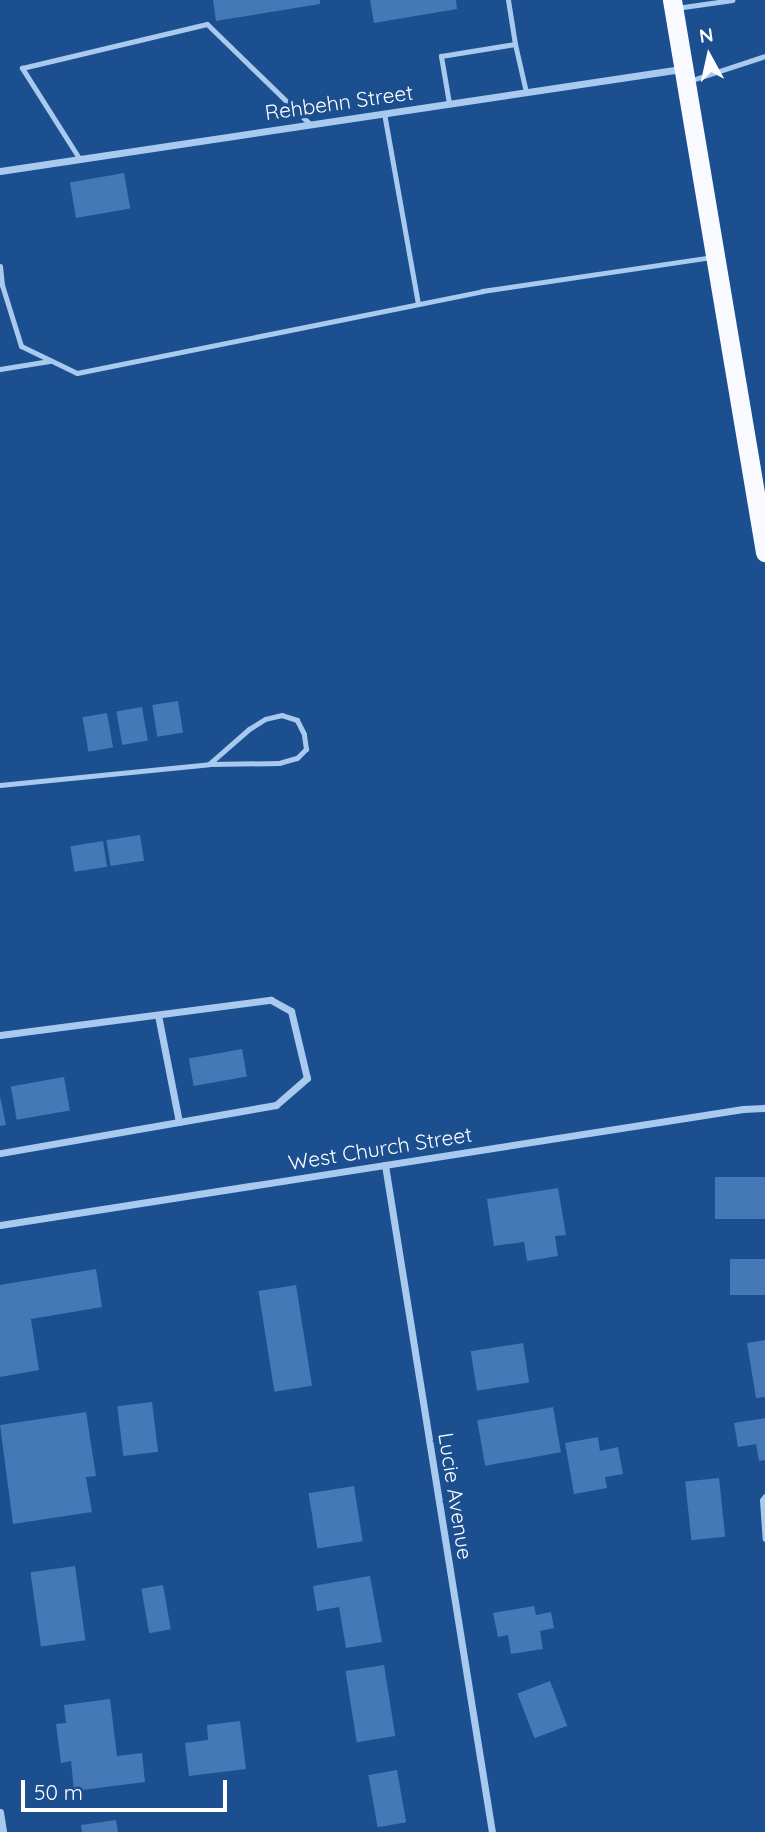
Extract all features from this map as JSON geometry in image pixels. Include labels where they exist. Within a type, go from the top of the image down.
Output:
[{"type":"highway","points":[[673,4],[765,552]]},
{"type":"street","name":"Rehbehn Street","points":[[0,171],[526,92],[685,75]]},
{"type":"street","points":[[0,1035],[271,1000],[291,1011],[307,1078],[276,1105],[0,1153]]},
{"type":"street","points":[[158,1015],[180,1122]]},
{"type":"street","name":"West Church Street","points":[[0,1225],[743,1109],[765,1108]]},
{"type":"street","name":"Lucie Avenue","points":[[385,1165],[492,1832]]},
{"type":"street","points":[[0,1812],[4,1832]]},
{"type":"lane","points":[[508,0],[526,92]]},
{"type":"lane","points":[[673,4],[732,0]]},
{"type":"lane","points":[[79,158],[22,68],[207,24],[310,124]]},
{"type":"lane","points":[[449,103],[441,56],[515,44]]},
{"type":"lane","points":[[685,75],[765,56]]},
{"type":"lane","points":[[384,113],[418,304]]},
{"type":"lane","points":[[0,266],[2,285],[21,346],[77,373],[482,290],[715,257]]},
{"type":"lane","points":[[0,369],[50,360]]},
{"type":"lane","points":[[0,785],[209,764],[279,763],[297,758],[306,749],[304,734],[297,720],[282,715],[265,719],[248,729],[209,764]]},
{"type":"lane","points":[[765,1496],[762,1500],[765,1539]]},
{"type":"building","points":[[213,0],[320,0],[320,4],[216,21]]},
{"type":"building","points":[[370,0],[456,0],[457,9],[374,23]]},
{"type":"building","points":[[124,173],[130,208],[76,218],[70,183]]},
{"type":"building","points":[[178,701],[183,733],[157,737],[152,705]]},
{"type":"building","points":[[142,707],[148,740],[122,745],[116,712]]},
{"type":"building","points":[[107,713],[113,747],[88,752],[82,717]]},
{"type":"building","points":[[140,835],[144,861],[110,866],[106,840]]},
{"type":"building","points":[[103,841],[107,867],[74,872],[70,846]]},
{"type":"building","points":[[242,1049],[247,1077],[194,1086],[189,1058]]},
{"type":"building","points":[[64,1077],[70,1110],[17,1120],[11,1086]]},
{"type":"building","points":[[0,1096],[6,1125],[0,1126]]},
{"type":"building","points":[[715,1177],[765,1177],[765,1219],[715,1219]]},
{"type":"building","points":[[558,1188],[566,1235],[555,1236],[558,1256],[527,1261],[524,1242],[494,1246],[487,1199]]},
{"type":"building","points":[[730,1259],[765,1259],[765,1295],[730,1295]]},
{"type":"building","points":[[96,1269],[102,1307],[31,1319],[39,1370],[0,1377],[0,1285]]},
{"type":"building","points":[[296,1285],[312,1386],[274,1392],[258,1291]]},
{"type":"building","points":[[765,1340],[765,1397],[756,1398],[747,1343]]},
{"type":"building","points":[[523,1343],[529,1383],[477,1391],[471,1351]]},
{"type":"building","points":[[152,1402],[158,1452],[123,1456],[117,1406]]},
{"type":"building","points":[[553,1407],[561,1452],[485,1466],[477,1420]]},
{"type":"building","points":[[86,1412],[96,1476],[86,1477],[92,1512],[13,1524],[0,1425]]},
{"type":"building","points":[[765,1418],[765,1460],[759,1461],[756,1444],[738,1447],[734,1423]]},
{"type":"building","points":[[598,1437],[600,1451],[618,1447],[623,1474],[605,1477],[607,1488],[574,1494],[565,1443]]},
{"type":"building","points":[[719,1478],[725,1537],[691,1540],[685,1482]]},
{"type":"building","points":[[354,1486],[363,1541],[317,1549],[309,1493]]},
{"type":"building","points":[[75,1566],[85,1640],[41,1647],[30,1572]]},
{"type":"building","points":[[370,1576],[382,1642],[346,1648],[339,1607],[317,1611],[313,1586]]},
{"type":"building","points":[[163,1585],[171,1629],[149,1633],[141,1589]]},
{"type":"building","points":[[534,1606],[536,1615],[551,1612],[554,1628],[540,1631],[543,1649],[511,1654],[508,1635],[498,1637],[493,1613]]},
{"type":"building","points":[[384,1665],[395,1736],[357,1742],[345,1671]]},
{"type":"building","points":[[550,1681],[567,1726],[535,1738],[517,1694]]},
{"type":"building","points":[[110,1699],[117,1756],[142,1753],[145,1782],[74,1791],[71,1761],[61,1763],[56,1724],[66,1723],[64,1705]]},
{"type":"building","points":[[240,1721],[246,1769],[189,1776],[185,1743],[208,1740],[207,1725]]},
{"type":"building","points":[[397,1770],[406,1822],[378,1827],[368,1775]]},
{"type":"building","points":[[116,1820],[118,1832],[82,1832],[81,1825]]}]
